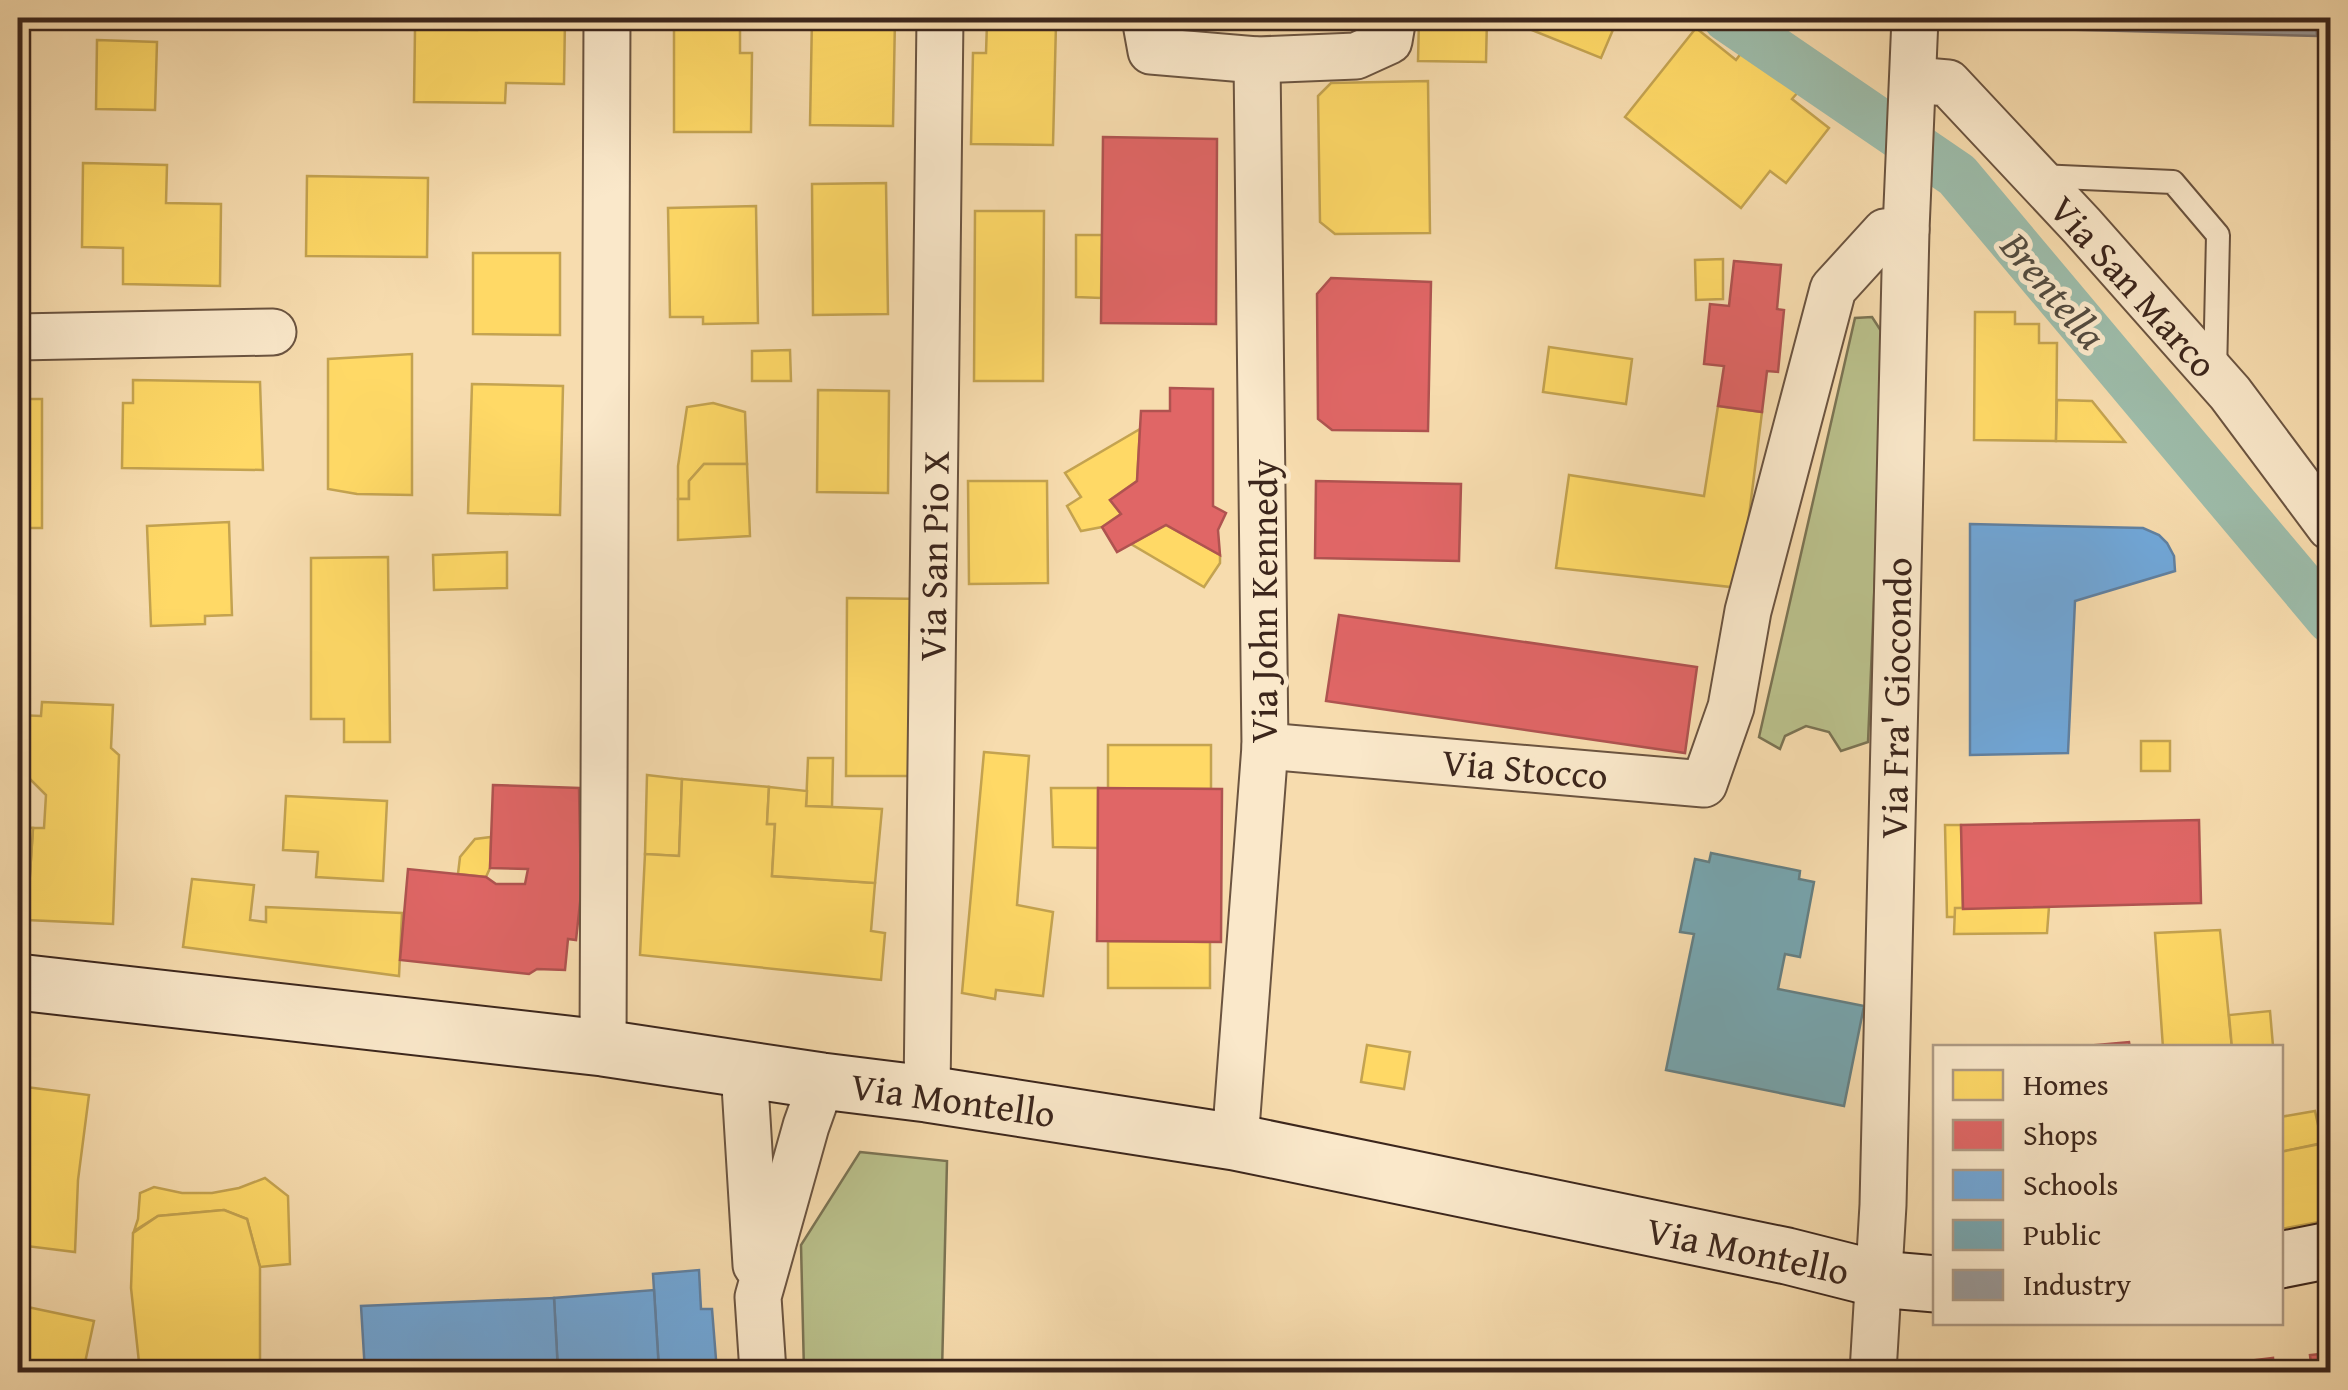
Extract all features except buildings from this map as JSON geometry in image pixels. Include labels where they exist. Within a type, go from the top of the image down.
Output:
[{"type":"main road","name":"Via Montello","points":[[18,982],[604,1048],[1235,1142],[1878,1278],[1933,1284]]},
{"type":"main road","points":[[2283,1259],[2330,1250]]},
{"type":"street","points":[[604,1048],[607,18]]},
{"type":"street","name":"Via San Pio X","points":[[927,1094],[940,18]]},
{"type":"street","points":[[1146,18],[1151,51],[1257,60],[1356,56],[1389,41],[1394,18]]},
{"type":"street","points":[[1912,107],[1915,18]]},
{"type":"street","name":"Via John Kennedy","points":[[1235,1142],[1266,746],[1257,60]]},
{"type":"street","name":"Via San Marco","points":[[1912,107],[1948,83],[2214,375],[2330,527]]},
{"type":"street","name":"Via Fra' Giocondo","points":[[1873,1372],[1882,1205],[1912,107]]},
{"type":"street","name":"Via Stocco","points":[[1266,746],[1704,784],[1731,707],[1748,610],[1833,289],[1885,232],[1907,220]]},
{"type":"street","points":[[18,337],[273,332]]},
{"type":"street","points":[[744,1069],[763,1372]]},
{"type":"street","points":[[758,1296],[822,1081]]},
{"type":"lane","points":[[2035,176],[2173,182],[2218,235],[2214,375]]},
{"type":"green space","points":[[1872,317],[1885,337],[1868,742],[1841,751],[1829,732],[1806,726],[1785,736],[1780,749],[1759,737],[1855,318]]},
{"type":"green space","points":[[860,1152],[947,1161],[942,1372],[804,1372],[801,1245]]},
{"type":"waterway","name":"Brentella","points":[[1727,18],[1957,175],[2330,619]]}]
